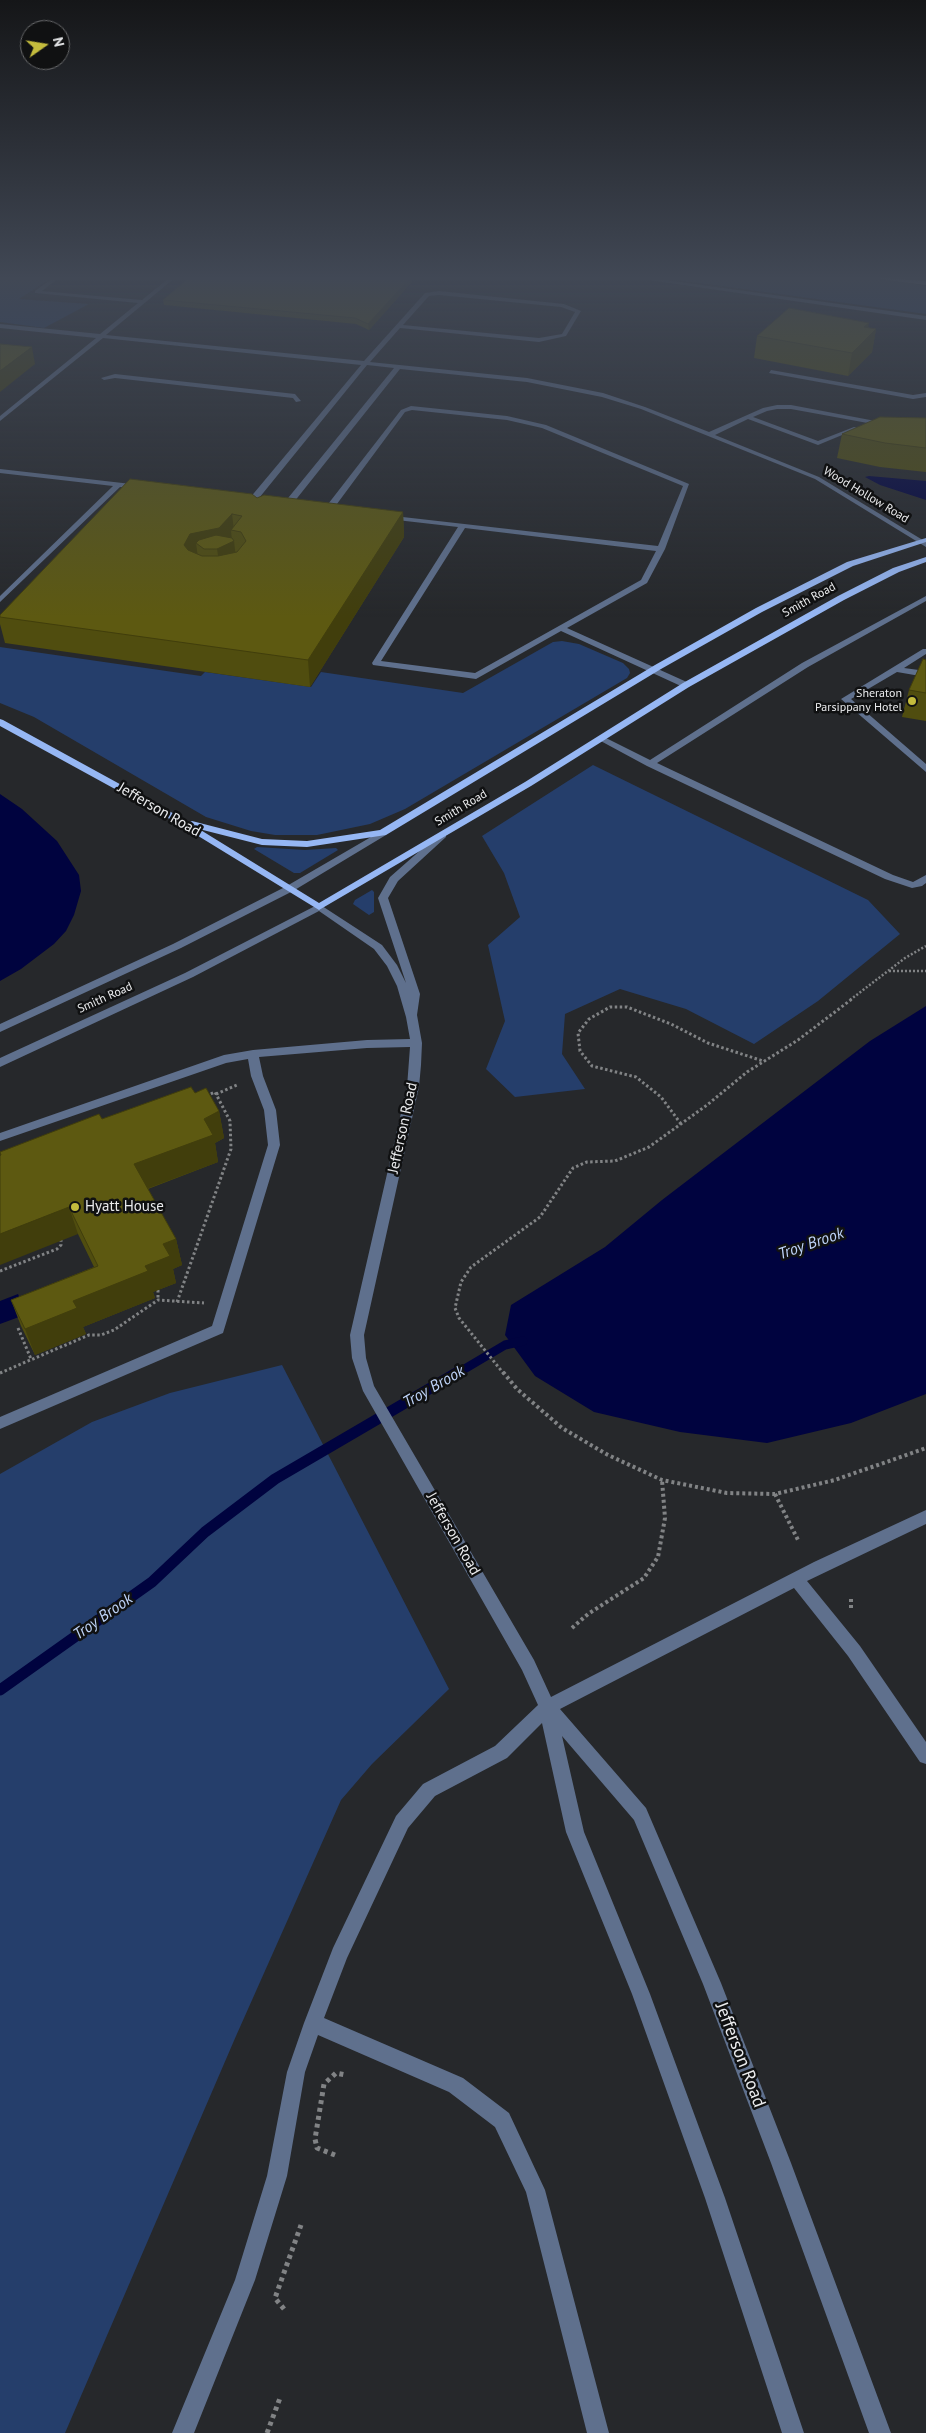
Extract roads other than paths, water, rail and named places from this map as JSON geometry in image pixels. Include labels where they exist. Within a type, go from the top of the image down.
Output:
[{"type":"main road","name":"Smith Road","points":[[383,833],[653,670],[759,610],[824,576],[871,556],[924,542]]},
{"type":"main road","name":"Smith Road","points":[[319,907],[602,739],[686,685],[841,598],[896,570],[926,560]]},
{"type":"main road","name":"Jefferson Road","points":[[0,722],[180,821],[319,907]]},
{"type":"main road","points":[[180,821],[262,842],[307,844],[383,833]]},
{"type":"street","points":[[0,419],[35,391]]},
{"type":"street","points":[[246,391],[295,396],[298,401]]},
{"type":"street","points":[[252,501],[343,391]]},
{"type":"street","points":[[287,505],[379,391]]},
{"type":"street","name":"Wood Hollow Road","points":[[584,391],[643,408],[817,478],[924,542]]},
{"type":"street","points":[[876,391],[913,397],[926,395]]},
{"type":"street","points":[[709,435],[769,408],[786,407],[890,425]]},
{"type":"street","points":[[337,511],[324,509],[403,411],[410,408],[490,416],[544,426],[687,485],[662,549],[644,581],[476,676],[376,663],[463,526]]},
{"type":"street","points":[[748,417],[818,443],[872,422]]},
{"type":"street","points":[[0,471],[84,478],[152,489]]},
{"type":"street","points":[[0,600],[118,485]]},
{"type":"street","points":[[243,500],[262,502]]},
{"type":"street","points":[[382,516],[662,549]]},
{"type":"street","points":[[650,764],[805,664],[926,598]]},
{"type":"street","points":[[561,628],[686,685]]},
{"type":"street","points":[[926,651],[845,699],[926,769]]},
{"type":"street","points":[[896,668],[926,674]]},
{"type":"street","points":[[602,739],[650,764],[889,877],[912,885],[918,884],[926,878]]},
{"type":"street","name":"Smith Road","points":[[0,1028],[177,946],[289,889],[383,833]]},
{"type":"street","points":[[412,1017],[415,994],[383,898],[394,879],[443,834]]},
{"type":"street","name":"Smith Road","points":[[0,1063],[189,975],[319,907]]},
{"type":"street","name":"Jefferson Road","points":[[319,907],[378,947],[392,965],[402,986],[412,1017],[416,1043],[413,1087],[357,1334],[360,1358],[368,1387],[528,1665],[547,1707],[575,1832],[642,1994],[716,2198],[793,2433]]},
{"type":"street","points":[[1,1137],[224,1059],[253,1054],[367,1044],[416,1043]]},
{"type":"street","points":[[0,1423],[218,1330],[274,1145],[270,1110],[256,1076],[253,1054]]},
{"type":"street","points":[[183,2433],[245,2280],[278,2176],[296,2072],[313,2023],[339,1954],[402,1822],[429,1790],[501,1752],[547,1707],[796,1579],[926,1517]]},
{"type":"street","points":[[796,1579],[854,1651],[926,1756]]},
{"type":"street","name":"Jefferson Road","points":[[547,1707],[640,1814],[719,2000],[781,2162],[880,2433]]},
{"type":"street","points":[[313,2023],[456,2085],[502,2120],[535,2190],[598,2433]]},
{"type":"water","points":[[865,477],[926,481],[926,500],[880,485]]},
{"type":"water","points":[[0,794],[22,809],[57,841],[79,875],[81,891],[74,915],[66,931],[54,944],[21,969],[0,981]]},
{"type":"water","points":[[926,1006],[926,1394],[851,1423],[767,1443],[680,1432],[594,1412],[535,1376],[505,1335],[511,1305],[605,1247],[662,1200],[870,1041]]},
{"type":"water","points":[[18,1294],[24,1308],[19,1317],[0,1324],[0,1301]]},
{"type":"waterway","name":"Troy Brook","points":[[456,1374],[505,1345],[523,1341]]},
{"type":"waterway","name":"Troy Brook","points":[[0,1690],[152,1582],[205,1532],[275,1479],[458,1372]]},
{"type":"place","name":"Sheraton Parsippany Hotel","points":[[912,701]]},
{"type":"place","name":"Hyatt House","points":[[75,1207]]}]
